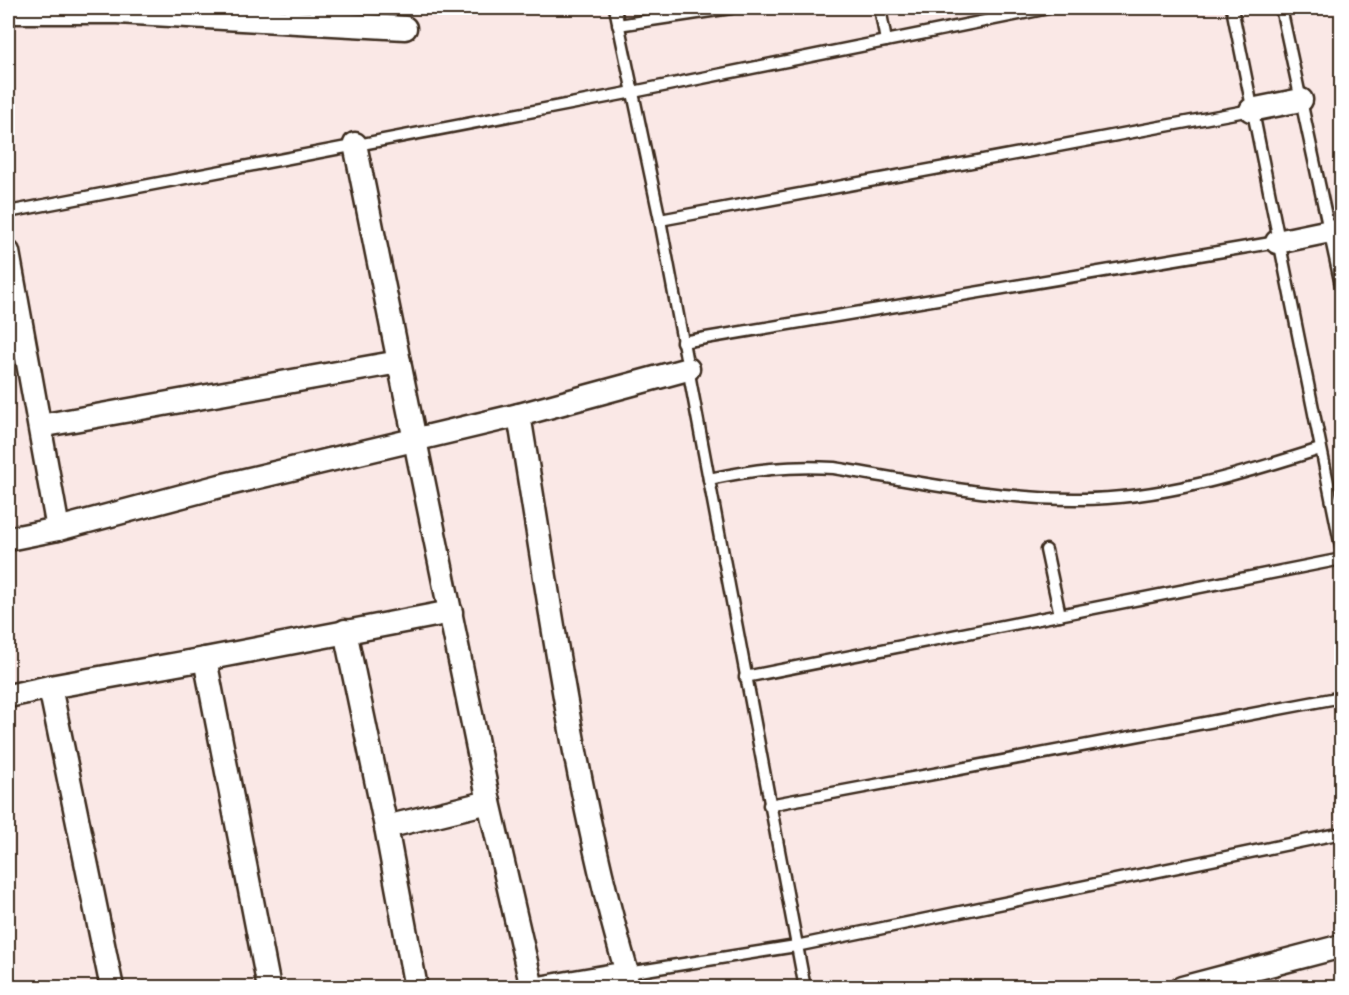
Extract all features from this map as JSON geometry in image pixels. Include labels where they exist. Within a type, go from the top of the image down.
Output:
[{"type":"street","points":[[8,12],[117,12],[405,28]]},
{"type":"street","points":[[1251,110],[1301,100]]},
{"type":"street","points":[[355,144],[489,802],[532,987]]},
{"type":"street","points":[[1277,242],[1330,231]]},
{"type":"street","points":[[8,252],[58,529]]},
{"type":"street","points":[[40,426],[399,362]]},
{"type":"street","points":[[8,539],[58,529],[220,486],[519,416],[688,369]]},
{"type":"street","points":[[519,416],[580,788],[605,896],[627,973],[539,987]]},
{"type":"street","points":[[8,696],[450,612]]},
{"type":"street","points":[[345,631],[386,827],[416,987]]},
{"type":"street","points":[[205,659],[269,987]]},
{"type":"street","points":[[50,687],[112,987]]},
{"type":"street","points":[[386,827],[489,802]]},
{"type":"street","points":[[1182,987],[1341,946]]},
{"type":"lane","points":[[615,8],[660,220],[805,987]]},
{"type":"lane","points":[[618,25],[731,8]]},
{"type":"lane","points":[[880,8],[886,41]]},
{"type":"lane","points":[[8,212],[633,92],[1049,8]]},
{"type":"lane","points":[[1232,8],[1277,242],[1341,552]]},
{"type":"lane","points":[[1281,8],[1341,290]]},
{"type":"lane","points":[[660,220],[1251,110]]},
{"type":"lane","points":[[682,342],[1277,242]]},
{"type":"lane","points":[[709,479],[775,467],[806,466],[1038,498],[1077,500],[1125,497],[1164,491],[1275,464],[1320,449]]},
{"type":"lane","points":[[1046,550],[1060,615]]},
{"type":"lane","points":[[745,677],[1341,559]]},
{"type":"lane","points":[[769,805],[1341,697]]},
{"type":"lane","points":[[627,973],[796,946],[1341,833]]}]
